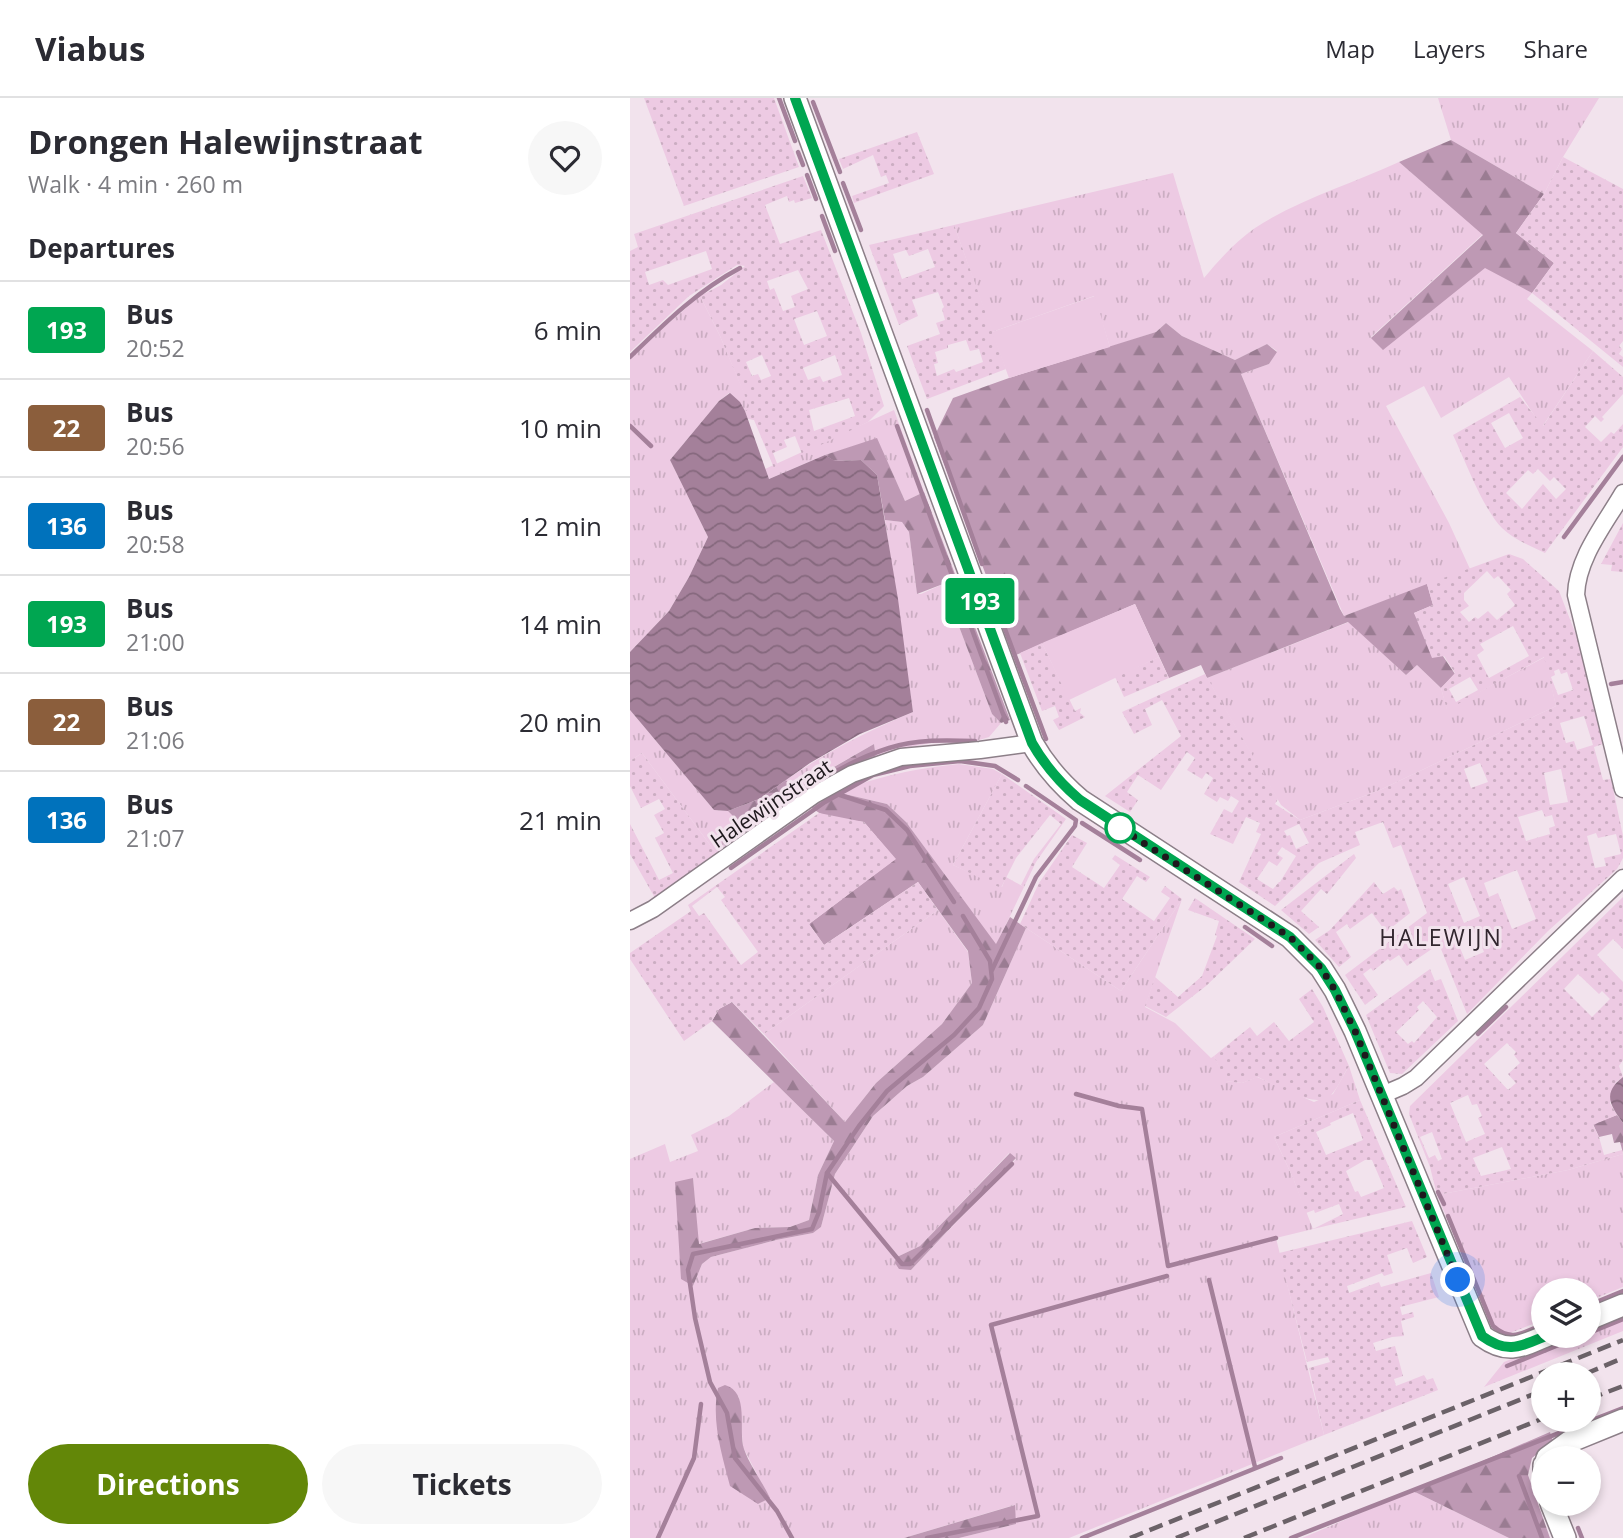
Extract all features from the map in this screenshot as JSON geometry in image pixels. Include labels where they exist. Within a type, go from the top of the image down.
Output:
[{"type":"street","points":[[795,98],[1032,743],[1059,782],[1080,800],[1270,923],[1307,953],[1335,990],[1382,1094],[1482,1336],[1500,1347],[1510,1348],[1531,1341]]},
{"type":"street","points":[[1623,493],[1588,550],[1576,585],[1576,595],[1623,789]]},
{"type":"street","name":"Halewijnstraat","points":[[630,921],[653,909],[814,795],[852,774],[901,757],[1032,743]]},
{"type":"street","points":[[1382,1094],[1416,1078],[1623,878]]},
{"type":"street","points":[[1601,1314],[1623,1305]]},
{"type":"street","points":[[1564,1446],[1623,1420]]},
{"type":"street","points":[[1556,1516],[1565,1538]]},
{"type":"green space","points":[[644,98],[774,98],[799,167],[684,206]]},
{"type":"green space","points":[[1438,98],[1599,98],[1544,194],[1451,140]]},
{"type":"green space","points":[[917,132],[934,174],[854,203],[852,196],[889,183],[886,175],[881,177],[873,155],[843,169],[839,159]]},
{"type":"green space","points":[[1451,140],[1544,194],[1516,233],[1554,263],[1532,293],[1485,268],[1383,350],[1371,338],[1483,235],[1399,162]]},
{"type":"green space","points":[[1563,157],[1623,189],[1623,341],[1619,346],[1622,349],[1619,354],[1623,357],[1623,367],[1532,293],[1554,263],[1516,233],[1544,194]]},
{"type":"green space","points":[[1399,162],[1483,234],[1371,337],[1382,349],[1485,267],[1532,293],[1527,299],[1593,351],[1542,427],[1509,377],[1441,418],[1424,386],[1386,406],[1449,523],[1470,569],[1344,616],[1241,374],[1269,364],[1277,351],[1267,344],[1235,360],[1182,336],[1166,323],[1156,332],[1110,347],[1094,296],[992,332],[954,225],[1173,173],[1204,278],[1221,258],[1255,228],[1308,200]]},
{"type":"green space","points":[[803,176],[812,198],[795,203],[794,200],[789,202],[787,196],[765,205],[780,244],[821,230],[861,333],[884,406],[868,422],[802,454],[795,436],[784,440],[787,447],[773,453],[778,466],[774,468],[754,420],[748,419],[745,411],[750,408],[700,296],[721,285],[745,266],[737,265],[689,296],[630,352],[630,251],[638,247],[634,234]],"holes":[[[706,251],[712,269],[668,285],[663,280],[649,285],[645,272]],[[798,270],[808,289],[791,296],[795,307],[783,311],[774,288],[770,290],[767,281]],[[817,311],[827,336],[804,345],[794,319]],[[762,355],[771,376],[761,380],[758,374],[752,376],[746,362]],[[835,355],[842,375],[823,382],[820,376],[808,380],[803,368]],[[849,398],[855,416],[814,431],[809,410]]]},
{"type":"green space","points":[[954,225],[1006,369],[927,399],[907,346],[940,334],[936,323],[945,320],[942,309],[944,307],[938,292],[912,300],[918,316],[899,325],[869,245]],"holes":[[[928,249],[935,267],[902,279],[893,254],[906,250],[909,256]],[[966,340],[970,351],[979,349],[983,362],[937,376],[935,352]]]},
{"type":"green space","points":[[700,296],[751,409],[745,411],[729,393],[719,401],[670,460],[708,537],[669,611],[630,652],[630,357]]},
{"type":"green space","points":[[1095,296],[1110,347],[1009,378],[992,332]]},
{"type":"green space","points":[[1166,323],[1182,336],[1235,360],[1267,344],[1277,352],[1269,364],[1241,374],[1340,609],[1344,616],[1427,584],[1433,605],[1414,613],[1455,674],[1441,688],[1417,665],[1406,675],[1348,622],[1207,678],[1201,665],[1169,678],[1135,604],[1016,655],[934,437],[953,398],[1156,332]]},
{"type":"green space","points":[[1593,351],[1623,377],[1623,394],[1602,417],[1604,419],[1601,422],[1595,416],[1585,427],[1601,442],[1623,424],[1623,447],[1545,553],[1511,536],[1495,520],[1481,497],[1453,435],[1520,397],[1543,426]],"holes":[[[1509,413],[1523,438],[1505,448],[1491,423]],[[1538,469],[1550,481],[1554,477],[1566,489],[1556,499],[1543,484],[1522,509],[1506,493],[1528,470],[1533,474]]]},
{"type":"green space","points":[[894,410],[924,492],[905,501],[877,439],[825,455],[769,479],[765,469]]},
{"type":"green space","points":[[877,438],[905,501],[924,492],[1010,720],[1001,723],[992,714],[943,584],[917,594],[909,532],[902,522],[885,520],[877,475],[861,460],[834,461],[825,455]]},
{"type":"green space","points":[[885,520],[902,522],[909,532],[917,594],[943,584],[992,714],[1001,723],[989,737],[976,741],[940,741],[876,758],[874,744],[793,790],[786,780],[816,760],[913,712]]},
{"type":"green space","points":[[1623,523],[1623,572],[1611,571],[1612,565],[1601,564]]},
{"type":"green space","points":[[1509,554],[1523,559],[1559,591],[1578,640],[1603,744],[1594,747],[1603,780],[1611,779],[1623,836],[1623,858],[1617,869],[1548,931],[1467,1014],[1439,944],[1407,966],[1399,955],[1363,974],[1378,995],[1365,1005],[1345,975],[1427,913],[1401,845],[1393,848],[1383,822],[1355,832],[1360,845],[1319,863],[1275,906],[1239,882],[1261,834],[1256,832],[1260,823],[1246,817],[1233,844],[1210,834],[1224,809],[1232,813],[1239,801],[1231,796],[1228,801],[1220,797],[1217,802],[1204,794],[1213,778],[1206,773],[1202,779],[1187,770],[1195,758],[1187,752],[1161,790],[1138,775],[1127,792],[1138,800],[1130,812],[1105,796],[1181,736],[1162,700],[1145,709],[1152,725],[1134,734],[1122,712],[1205,674],[1278,799],[1275,804],[1300,820],[1380,790],[1556,706],[1544,657],[1447,710],[1441,688],[1455,673],[1444,656],[1432,658],[1414,613],[1433,605],[1427,584]],"holes":[[[1487,571],[1494,579],[1498,576],[1511,590],[1507,594],[1515,605],[1497,620],[1488,611],[1469,622],[1460,612],[1469,606],[1464,600],[1464,593]],[[1513,626],[1529,656],[1489,678],[1477,655],[1484,650],[1480,644]],[[1559,669],[1561,674],[1567,672],[1573,690],[1558,695],[1551,677],[1555,675],[1554,671]],[[1470,677],[1478,690],[1456,702],[1449,689]],[[1584,716],[1593,745],[1577,750],[1574,741],[1566,743],[1560,723]],[[1480,763],[1488,782],[1471,788],[1464,769]],[[1561,769],[1568,802],[1550,805],[1544,773]],[[1542,810],[1545,817],[1552,815],[1555,826],[1549,828],[1550,834],[1526,841],[1518,817]],[[1299,824],[1309,843],[1296,849],[1290,835],[1287,836],[1284,831]],[[1596,833],[1598,838],[1616,834],[1621,854],[1604,858],[1606,866],[1595,868],[1587,836]],[[1282,847],[1296,856],[1273,889],[1257,879],[1269,861],[1277,866],[1283,858],[1277,854]],[[1517,870],[1536,919],[1512,929],[1498,893],[1489,897],[1484,883]],[[1464,877],[1480,916],[1464,923],[1448,884]],[[1465,928],[1468,935],[1476,932],[1484,952],[1465,960],[1454,933]]]},
{"type":"green space","points":[[1135,604],[1159,657],[1069,700],[1042,643]]},
{"type":"green space","points":[[1349,622],[1406,675],[1417,665],[1441,688],[1447,709],[1545,657],[1556,706],[1380,790],[1300,820],[1281,805],[1207,678]]},
{"type":"green space","points":[[1042,643],[1075,711],[1081,708],[1080,713],[1085,717],[1059,730],[1053,720],[1059,717],[1055,706],[1042,711],[1020,653]]},
{"type":"green space","points":[[1159,657],[1169,678],[1124,697],[1115,677]]},
{"type":"green space","points":[[630,710],[714,810],[728,811],[737,819],[722,842],[725,846],[716,853],[642,753],[630,761]]},
{"type":"green space","points":[[874,744],[876,758],[731,845],[725,846],[722,842],[723,836],[736,819],[728,811],[759,799],[786,780],[794,790]]},
{"type":"green space","points":[[642,753],[716,853],[655,898],[630,854],[630,824],[659,880],[673,873],[655,838],[664,833],[654,815],[665,809],[659,799],[641,808],[630,786],[630,761]]},
{"type":"green space","points":[[959,764],[993,769],[1002,774],[953,865],[1002,887],[1006,877],[1024,887],[996,945],[906,822],[887,804],[836,792],[897,774]]},
{"type":"green space","points":[[1002,774],[1066,819],[1036,862],[1024,887],[1021,885],[1034,859],[1061,824],[1050,815],[1016,858],[1001,888],[953,865]]},
{"type":"green space","points":[[836,792],[887,804],[906,822],[996,944],[1010,917],[1026,928],[983,1025],[873,1116],[835,1174],[821,1227],[813,1233],[711,1257],[702,1264],[693,1286],[681,1279],[675,1182],[693,1178],[699,1244],[755,1228],[790,1227],[809,1220],[818,1175],[834,1141],[712,1021],[719,1009],[732,1002],[845,1122],[876,1083],[942,1024],[972,983],[968,951],[918,882],[824,945],[809,924],[895,859],[864,822],[826,816],[808,803]]},
{"type":"green space","points":[[819,813],[864,822],[896,859],[809,924],[824,945],[918,882],[938,910],[764,1034],[732,1002],[719,1009],[712,1021],[684,1041],[630,959],[630,953],[691,911],[688,905]],"holes":[[[717,887],[725,897],[721,900],[758,952],[741,965],[704,913],[699,916],[692,906]]]},
{"type":"green space","points":[[1072,835],[1087,843],[1072,867],[1104,888],[1120,865],[1112,859],[1115,855],[1150,877],[1146,882],[1137,876],[1122,899],[1154,921],[1170,898],[1161,892],[1165,886],[1182,899],[1121,991],[1020,924],[1039,883]]},
{"type":"green space","points":[[1354,854],[1356,858],[1327,894],[1321,889],[1301,911],[1319,927],[1309,934],[1281,910]]},
{"type":"green space","points":[[1374,882],[1383,894],[1394,887],[1398,891],[1401,889],[1410,913],[1386,932],[1372,913],[1350,929],[1347,924],[1336,932],[1351,957],[1339,967],[1315,940],[1330,930]]},
{"type":"green space","points":[[1623,897],[1623,949],[1613,939],[1597,955],[1623,982],[1623,1060],[1619,1066],[1623,1077],[1616,1082],[1610,1103],[1617,1115],[1593,1125],[1604,1155],[1622,1150],[1623,1154],[1568,1170],[1437,1195],[1430,1167],[1409,1114],[1410,1106]],"holes":[[[1578,974],[1599,994],[1602,991],[1610,999],[1592,1017],[1564,989]],[[1507,1043],[1516,1052],[1514,1055],[1520,1063],[1508,1074],[1516,1083],[1508,1090],[1484,1064]],[[1468,1095],[1472,1105],[1477,1104],[1482,1116],[1478,1118],[1485,1134],[1466,1142],[1450,1103]],[[1432,1132],[1442,1159],[1438,1161],[1435,1155],[1429,1158],[1420,1137]],[[1502,1147],[1511,1169],[1481,1176],[1473,1158]]]},
{"type":"green space","points":[[1195,898],[1255,939],[1206,986],[1166,1017],[1145,1006],[1155,977],[1178,997],[1202,976],[1217,936],[1215,935],[1219,921],[1188,910]]},
{"type":"green space","points":[[1182,899],[1145,1007],[1175,1023],[1211,1058],[1214,1056],[1226,1081],[1242,1083],[1257,1077],[1314,1102],[1333,1094],[1349,1066],[1360,1100],[1274,1137],[1313,1229],[1276,1238],[1324,1435],[1069,1538],[959,1538],[1016,1524],[1014,1505],[904,1538],[630,1538],[630,1159],[665,1144],[670,1162],[698,1151],[691,1135],[729,1116],[774,1082],[834,1141],[818,1175],[809,1220],[790,1227],[755,1228],[698,1244],[693,1178],[693,1286],[702,1264],[711,1257],[813,1233],[821,1227],[835,1174],[873,1116],[983,1025],[1026,928],[1121,991]],"holes":[[[1009,1153],[1016,1159],[911,1270],[897,1257],[920,1246]],[[725,1385],[739,1397],[743,1447],[769,1498],[758,1504]]]},
{"type":"green space","points":[[938,910],[968,952],[972,983],[942,1024],[876,1083],[845,1122],[764,1034]]},
{"type":"green space","points":[[1430,969],[1435,981],[1441,979],[1458,1021],[1402,1074],[1390,1073],[1366,1015]],"holes":[[[1423,1001],[1437,1017],[1414,1043],[1412,1041],[1408,1044],[1396,1032],[1419,1010],[1417,1007]]]},
{"type":"green space","points":[[1312,989],[1323,1007],[1349,1066],[1332,1094],[1325,1099],[1307,1099],[1258,1077],[1242,1083],[1225,1081],[1214,1056],[1250,1027],[1257,1036],[1274,1022],[1289,1041],[1314,1022],[1299,999]]},
{"type":"green space","points":[[1360,1100],[1406,1207],[1313,1229],[1343,1214],[1339,1204],[1315,1213],[1314,1210],[1306,1213],[1274,1137]],"holes":[[[1353,1113],[1363,1140],[1326,1155],[1316,1132]],[[1365,1160],[1372,1160],[1384,1188],[1361,1197],[1358,1191],[1355,1192],[1346,1171]]]},
{"type":"green space","points":[[1617,1115],[1623,1123],[1623,1153],[1620,1142],[1614,1143],[1612,1134],[1599,1137],[1593,1124]]},
{"type":"green space","points":[[1010,1153],[1016,1158],[911,1270],[899,1269],[895,1263],[897,1257],[920,1246]]},
{"type":"green space","points":[[1623,1154],[1623,1287],[1601,1296],[1601,1278],[1531,1278],[1531,1325],[1510,1333],[1499,1332],[1492,1324],[1437,1195],[1568,1170]]},
{"type":"green space","points":[[1412,1221],[1427,1257],[1413,1263],[1407,1248],[1387,1255],[1393,1273],[1384,1276],[1382,1273],[1347,1286],[1349,1293],[1379,1282],[1381,1287],[1431,1273],[1439,1297],[1400,1307],[1402,1315],[1413,1312],[1414,1317],[1401,1321],[1404,1336],[1373,1343],[1376,1351],[1395,1346],[1403,1376],[1394,1379],[1396,1386],[1424,1375],[1427,1380],[1433,1378],[1438,1390],[1324,1435],[1309,1368],[1330,1362],[1328,1357],[1307,1362],[1279,1253]]},
{"type":"green space","points":[[1623,1314],[1623,1331],[1601,1340],[1601,1323]]},
{"type":"green space","points":[[1538,1348],[1581,1348],[1546,1362],[1531,1362],[1531,1368],[1484,1387],[1504,1362]]},
{"type":"green space","points":[[725,1385],[738,1395],[744,1449],[770,1498],[758,1504],[730,1486],[718,1437],[716,1413],[718,1388]]},
{"type":"green space","points":[[1550,1432],[1553,1441],[1547,1446],[1531,1446],[1528,1475],[1531,1484],[1531,1516],[1542,1516],[1550,1538],[1509,1538],[1413,1491]]},
{"type":"green space","points":[[1413,1491],[1509,1538],[1302,1538]]},
{"type":"green space","points":[[1015,1505],[1016,1524],[959,1538],[904,1538]]},
{"type":"water","points":[[730,393],[745,411],[769,479],[825,455],[835,461],[861,460],[877,475],[898,599],[913,712],[860,734],[810,763],[759,799],[728,811],[714,810],[630,710],[630,652],[669,611],[708,537],[670,460],[719,401]]},
{"type":"water","points":[[1623,1077],[1623,1123],[1612,1105],[1610,1094]]},
{"type":"waterway","points":[[779,98],[795,141]]},
{"type":"waterway","points":[[813,102],[840,172]]},
{"type":"waterway","points":[[798,152],[803,165]]},
{"type":"waterway","points":[[807,175],[816,199]]},
{"type":"waterway","points":[[843,183],[861,230]]},
{"type":"waterway","points":[[822,216],[835,251]]},
{"type":"waterway","points":[[630,357],[696,297],[740,268]]},
{"type":"waterway","points":[[927,410],[982,564]]},
{"type":"waterway","points":[[630,426],[651,446]]},
{"type":"waterway","points":[[897,426],[1006,722]]},
{"type":"waterway","points":[[1564,537],[1623,457]]},
{"type":"waterway","points":[[986,578],[1046,739]]},
{"type":"waterway","points":[[1611,684],[1623,682]]},
{"type":"waterway","points":[[742,835],[831,774],[869,755],[910,743],[975,741]]},
{"type":"waterway","points":[[731,868],[825,802],[873,775],[910,766],[960,761],[995,766],[1018,780]]},
{"type":"waterway","points":[[992,970],[1036,877],[1075,826],[1076,820],[1026,786]]},
{"type":"waterway","points":[[840,795],[886,810],[907,830],[954,902]]},
{"type":"waterway","points":[[1082,823],[1140,860]]},
{"type":"waterway","points":[[792,1538],[777,1511],[735,1458],[727,1413],[710,1382],[695,1318],[688,1270],[693,1254],[812,1229],[819,1212],[827,1173],[859,1126],[887,1091],[954,1035],[979,1008],[992,979],[990,961],[963,916]]},
{"type":"waterway","points":[[1245,927],[1272,946]]},
{"type":"waterway","points":[[1478,1034],[1506,1007]]},
{"type":"waterway","points":[[1076,1094],[1119,1106],[1142,1109],[1168,1266],[1276,1238]]},
{"type":"waterway","points":[[827,1173],[902,1264],[910,1264],[1012,1164]]},
{"type":"waterway","points":[[1438,1192],[1444,1204]]},
{"type":"waterway","points":[[1448,1216],[1493,1326],[1512,1335],[1531,1330]]},
{"type":"waterway","points":[[927,1538],[1038,1516],[991,1325],[1167,1276]]},
{"type":"waterway","points":[[1209,1280],[1255,1467]]},
{"type":"waterway","points":[[1601,1300],[1623,1291]]},
{"type":"waterway","points":[[1601,1328],[1623,1319]]},
{"type":"waterway","points":[[1507,1366],[1551,1348]]},
{"type":"waterway","points":[[658,1538],[694,1458],[701,1404]]},
{"type":"waterway","points":[[1291,1538],[1623,1408]]},
{"type":"waterway","points":[[1082,1538],[1281,1458]]},
{"type":"waterway","points":[[1519,1476],[1542,1538]]},
{"type":"waterway","points":[[1578,1528],[1582,1538]]},
{"type":"railway","points":[[1130,1538],[1623,1340]]},
{"type":"railway","points":[[1601,1367],[1623,1358]]},
{"type":"railway","points":[[1601,1394],[1623,1386]]},
{"type":"railway","points":[[1176,1538],[1531,1395]]},
{"type":"railway","points":[[1244,1538],[1531,1423]]},
{"type":"bus line","name":"193","points":[[795,98],[1032,743],[1044,764],[1059,782],[1080,800],[1290,937],[1321,968],[1355,1031],[1482,1336],[1500,1347],[1510,1348],[1531,1342]]},
{"type":"district","name":"HALEWIJN","points":[[1441,937]]},
{"type":"route","points":[[1120,828],[1111,822],[1290,937],[1321,968],[1355,1031],[1458,1280]]}]
